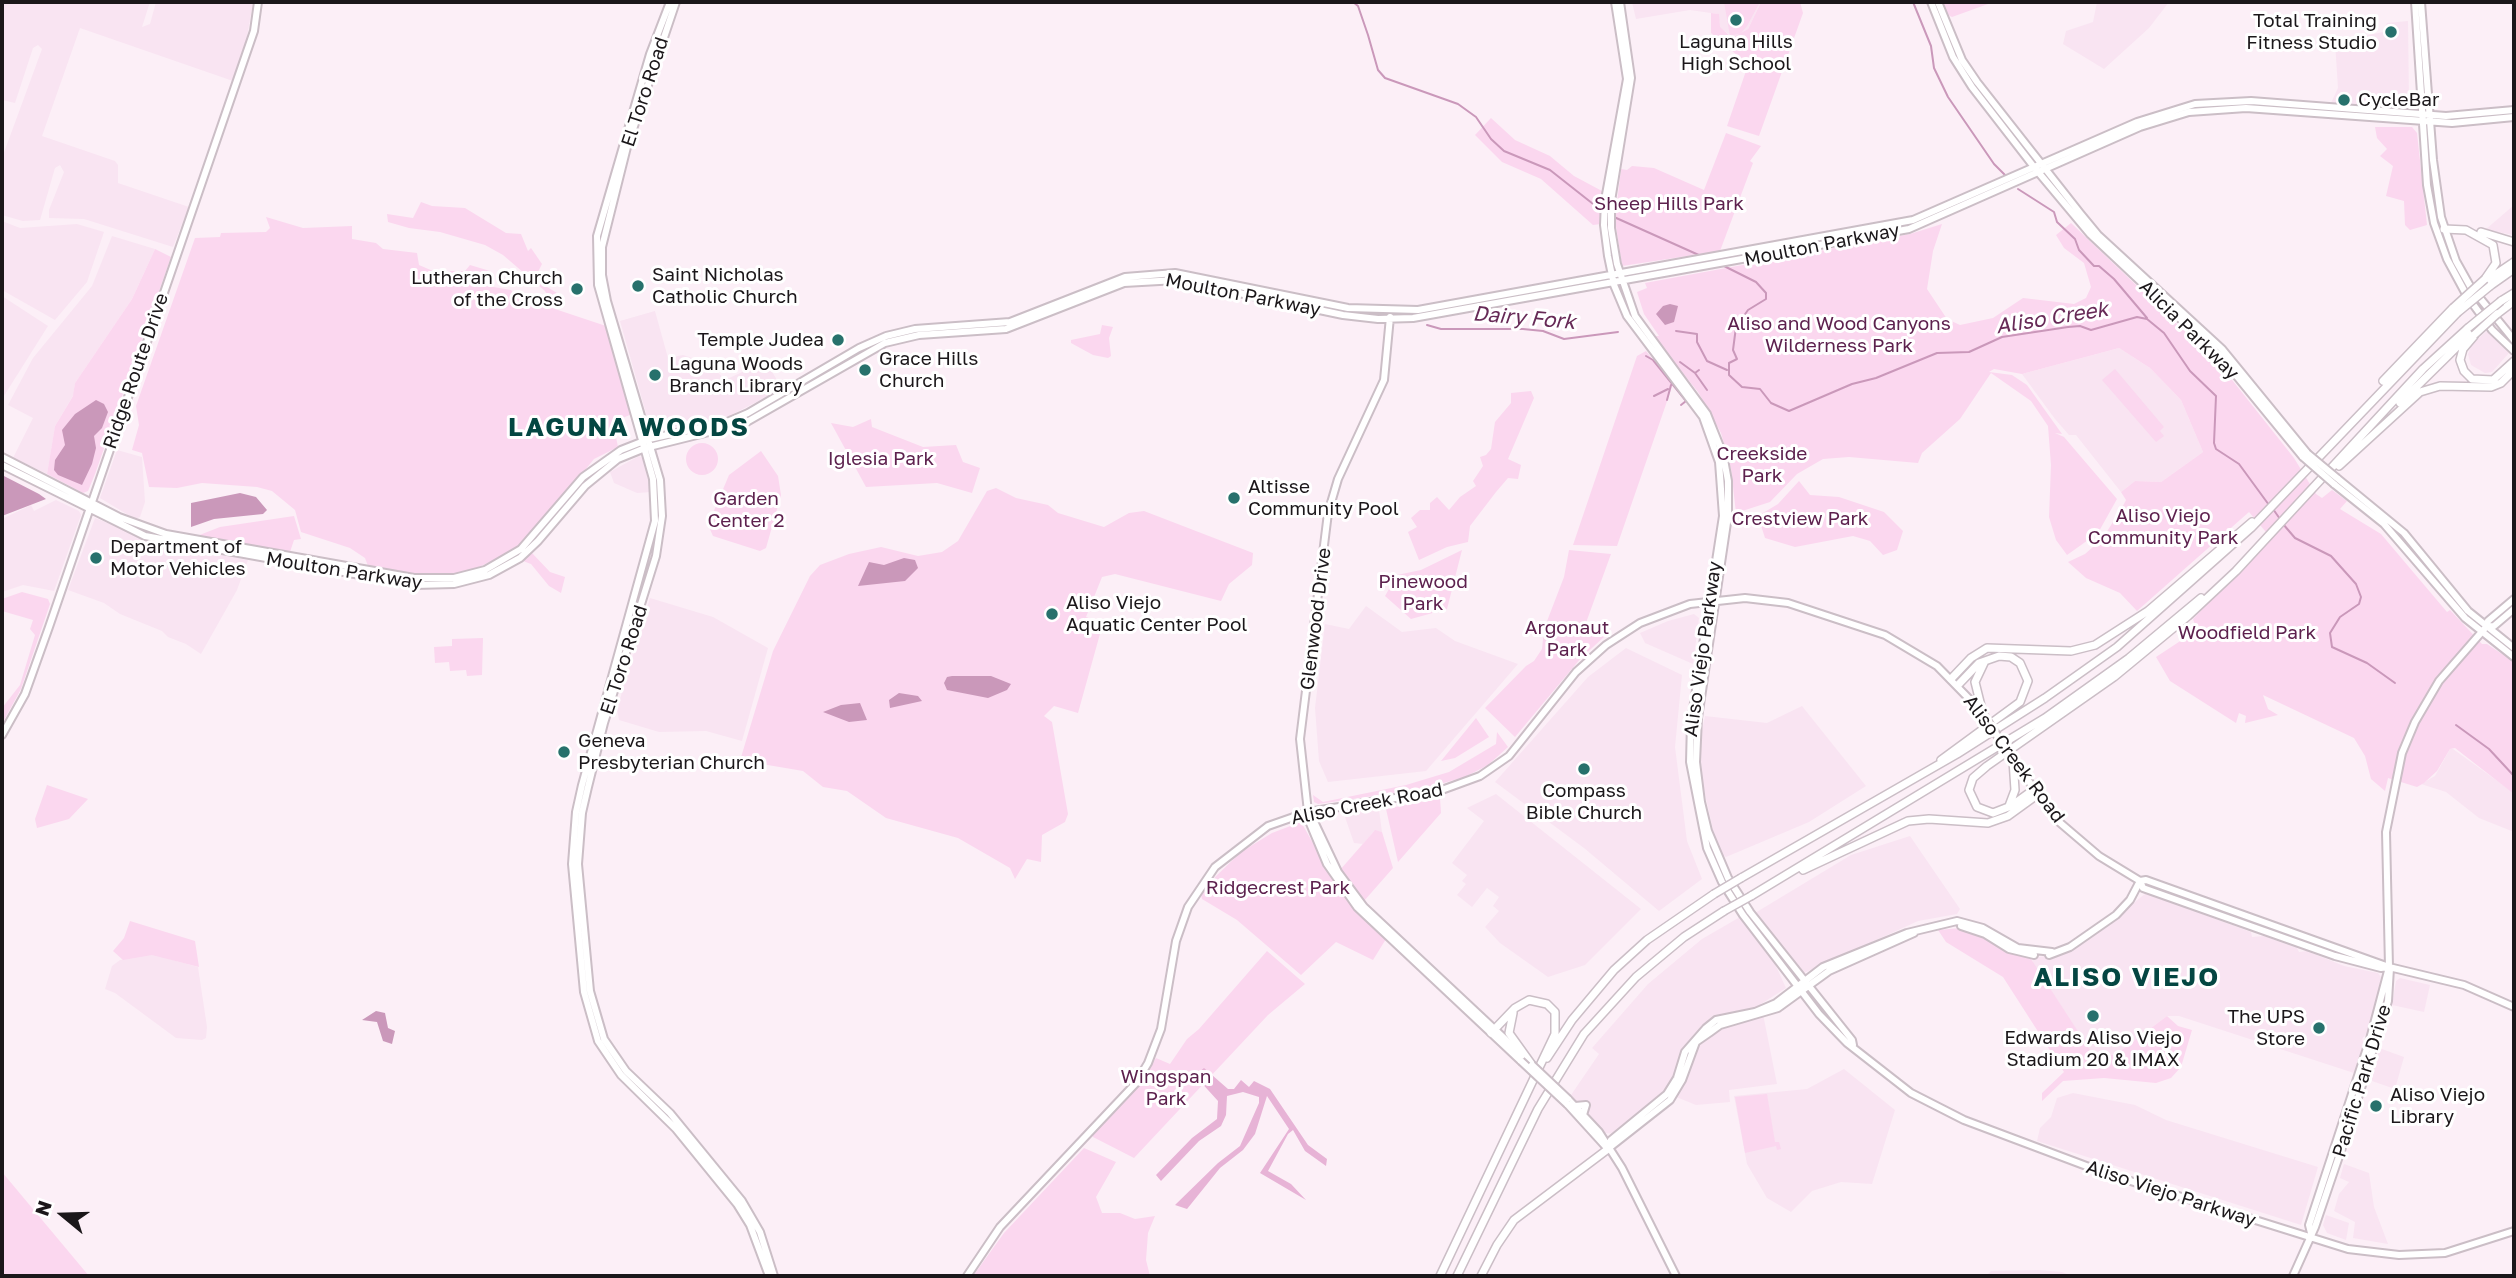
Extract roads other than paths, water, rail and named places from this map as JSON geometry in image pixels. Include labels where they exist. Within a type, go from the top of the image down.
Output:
[{"type":"highway","points":[[2440,229],[2462,225],[2514,242]]},
{"type":"highway","points":[[2440,229],[2466,230],[2493,245],[2496,263],[2487,282]]},
{"type":"highway","points":[[1955,682],[1971,658],[1987,648],[2071,651],[2095,645],[2148,611],[2265,514],[2468,295],[2514,262]]},
{"type":"highway","points":[[2455,310],[2487,282],[2514,269]]},
{"type":"highway","points":[[2369,438],[2432,369],[2514,293]]},
{"type":"highway","points":[[2035,792],[1993,813],[1977,807],[1970,793],[1973,778],[2115,677],[2171,632],[2264,540],[2423,369],[2497,314],[2504,304],[2514,302]]},
{"type":"highway","points":[[2472,332],[2461,356],[2462,368],[2469,377],[2480,381],[2493,380],[2514,361]]},
{"type":"highway","points":[[2327,473],[2336,469],[2425,390],[2440,386],[2491,387],[2505,380],[2514,370]]},
{"type":"highway","points":[[1506,1136],[1546,1060],[1587,1001],[1614,970],[1647,940],[1714,894],[1936,766],[2045,698],[2095,663],[2162,609],[2250,527]]},
{"type":"highway","points":[[1764,888],[2074,699],[2174,622],[2264,540]]},
{"type":"highway","points":[[1936,766],[1945,755],[2005,715],[2025,695],[2028,681],[2020,663],[2005,656],[1979,663],[1955,682]]},
{"type":"highway","points":[[1983,714],[1976,675],[1984,663],[1994,657]]},
{"type":"highway","points":[[2008,806],[2015,790],[2013,760]]},
{"type":"highway","points":[[1459,1276],[1557,1074],[1597,1018],[1660,957],[1751,895],[1899,824],[1929,819],[1988,824],[2008,816],[2035,792]]},
{"type":"highway","points":[[1440,1276],[1557,1026],[1555,1012],[1547,1004],[1535,1000],[1520,1004],[1493,1032]]},
{"type":"highway","points":[[1520,1004],[1510,1017],[1508,1027],[1523,1057],[1532,1065]]},
{"type":"highway","points":[[1481,1276],[1514,1220],[1534,1202],[1608,1149]]},
{"type":"main road","name":"Ridge Route Drive","points":[[2,735],[25,694],[254,31],[258,2]]},
{"type":"main road","name":"El Toro Road","points":[[647,444],[598,285],[596,245],[650,54],[670,2]]},
{"type":"main road","name":"El Toro Road","points":[[676,2],[639,109],[602,247],[602,275],[607,301],[647,444],[655,492],[651,541],[595,734],[574,826],[572,864],[584,992],[592,1026],[608,1059],[676,1129],[732,1197],[750,1225],[772,1276]]},
{"type":"main road","points":[[1616,274],[1604,223],[1631,89],[1630,60],[1618,2]]},
{"type":"main road","name":"Alicia Parkway","points":[[1931,2],[1954,57],[1972,87],[2039,174],[2091,234],[2210,337],[2238,367],[2305,455]]},
{"type":"main road","name":"Alicia Parkway","points":[[1938,2],[1962,60],[2098,235],[2222,358],[2305,455],[2399,538],[2447,598],[2484,630],[2514,648]]},
{"type":"main road","points":[[2415,2],[2440,229],[2470,286],[2514,340]]},
{"type":"main road","points":[[2421,2],[2427,118],[2424,132],[2427,185],[2447,259],[2467,296],[2492,330],[2514,351]]},
{"type":"main road","name":"Moulton Parkway","points":[[2,465],[90,506],[149,529],[214,543],[423,579],[465,576],[494,566],[520,549],[592,468],[621,450],[745,422],[867,344],[896,333],[1010,322],[1103,283],[1147,273],[1190,275],[1348,308],[1390,311],[1427,308],[1693,262],[1921,218],[2151,116],[2207,102],[2251,101],[2466,123],[2514,117]]},
{"type":"main road","name":"Moulton Parkway","points":[[829,370],[896,339],[919,335],[1006,330],[1113,286],[1148,280],[1186,281],[1343,315],[1390,320],[1436,315],[1841,242],[1920,226],[2140,128],[2203,110],[2245,107],[2409,120],[2514,110]]},
{"type":"main road","points":[[2409,120],[2424,132]]},
{"type":"main road","points":[[2034,154],[2049,160]]},
{"type":"main road","points":[[1608,200],[1616,274]]},
{"type":"main road","points":[[1791,250],[1819,239],[1841,242]]},
{"type":"main road","name":"Aliso Viejo Parkway","points":[[1616,274],[1627,316],[1703,417],[1716,450],[1722,483],[1723,516],[1696,748],[1700,795],[1708,831],[1728,878],[1806,984],[1852,1040],[1853,1045]]},
{"type":"main road","points":[[1627,297],[1628,286],[1637,279]]},
{"type":"main road","name":"Aliso Viejo Parkway","points":[[1617,282],[1646,333],[1700,402],[1723,454],[1728,516],[1702,647],[1690,733],[1691,774],[1699,821],[1722,882],[1799,989],[1830,1027],[1889,1078],[1940,1109],[2024,1144],[2122,1178],[2348,1249],[2409,1255],[2454,1251],[2514,1231]]},
{"type":"main road","name":"Glenwood Drive","points":[[1390,311],[1384,380],[1338,479],[1328,513],[1300,739],[1308,812],[1322,854],[1357,907],[1523,1057],[1567,1101]]},
{"type":"main road","points":[[2182,319],[2204,337],[2210,337],[2210,342],[2222,358]]},
{"type":"main road","name":"Moulton Parkway","points":[[2,457],[138,534],[174,543],[415,584],[464,583],[489,575],[520,558],[594,477],[618,459],[647,444]]},
{"type":"main road","points":[[174,543],[178,541],[210,546],[214,543]]},
{"type":"main road","name":"Pacific Park Drive","points":[[2310,1236],[2309,1225],[2370,1039],[2389,967],[2386,832],[2402,753],[2432,692],[2484,630],[2488,621],[2514,599]]},
{"type":"main road","name":"Aliso Creek Road","points":[[967,1276],[1000,1227],[1127,1096],[1144,1070],[1161,1029],[1182,922],[1204,881],[1227,856],[1268,826],[1308,812],[1439,791],[1480,776],[1508,756],[1576,672],[1606,645],[1653,617],[1690,604],[1763,600],[1819,612],[1901,643],[1955,682],[1983,714],[2035,792],[2083,844],[2140,881],[2143,888],[2192,906],[2332,947],[2389,967],[2464,985],[2514,1007]]},
{"type":"main road","name":"Pacific Park Drive","points":[[2484,630],[2494,626],[2514,608]]},
{"type":"main road","name":"Alicia Parkway","points":[[2484,630],[2495,644],[2514,657]]},
{"type":"main road","points":[[2468,646],[2484,641],[2495,644]]},
{"type":"main road","points":[[1702,647],[1705,651],[1704,674]]},
{"type":"main road","name":"Aliso Creek Road","points":[[2140,881],[2146,880],[2216,907],[2305,945],[2381,968],[2389,967]]},
{"type":"main road","points":[[1608,1149],[1670,1100],[1682,1080],[1689,1055],[1703,1037],[1720,1025],[1768,1013],[1806,984],[1829,971],[1935,924],[1954,923],[1985,934],[2017,953],[2036,956],[2070,947],[2116,915],[2130,900],[2140,881]]},
{"type":"main road","points":[[2192,906],[2216,907]]},
{"type":"main road","points":[[1760,936],[1776,943]]},
{"type":"main road","points":[[2305,945],[2310,943],[2332,947]]},
{"type":"main road","name":"Pacific Park Drive","points":[[2293,1276],[2332,1180],[2369,1064],[2388,1000],[2392,976],[2389,967]]},
{"type":"main road","points":[[1608,1149],[1616,1136],[1667,1094],[1677,1078],[1689,1047],[1710,1024],[1729,1016],[1766,1007],[1799,989]]},
{"type":"main road","points":[[2369,1064],[2373,1045],[2370,1039]]},
{"type":"main road","name":"Glenwood Drive","points":[[1532,1065],[1608,1149]]},
{"type":"main road","points":[[1567,1101],[1599,1132],[1633,1185],[1676,1276]]},
{"type":"main road","points":[[1599,1132],[1616,1136]]},
{"type":"main road","points":[[2332,1156],[2332,1180]]},
{"type":"waterway","name":"Aliso Creek","points":[[1353,2],[1358,6],[1378,70],[1385,78],[1458,104],[1476,117],[1491,139],[1504,151],[1550,170],[1602,211]]},
{"type":"waterway","points":[[1913,2],[1931,46],[1934,68],[1948,97],[1994,164],[2005,175]]},
{"type":"waterway","points":[[2018,189],[2054,212],[2057,222],[2075,239],[2079,250],[2094,266],[2099,266],[2114,279],[2147,318]]},
{"type":"waterway","name":"Aliso Creek","points":[[1614,217],[1701,256]]},
{"type":"waterway","name":"Aliso Creek","points":[[1722,265],[1756,282],[1766,293],[1766,299],[1748,310],[1736,327],[1733,350],[1737,359],[1729,363],[1729,375],[1742,387],[1760,389],[1771,403],[1789,411],[1852,384],[1876,378],[1937,353],[1969,352],[2002,337],[2080,326],[2091,330],[2137,317],[2147,319],[2164,333],[2190,371],[2216,396],[2216,449],[2239,464],[2269,505]]},
{"type":"waterway","name":"Dairy Fork","points":[[1427,325],[1441,329],[1543,331],[1564,339],[1618,332]]},
{"type":"waterway","name":"Dairy Fork","points":[[1676,331],[1697,334],[1697,342],[1707,361],[1727,370]]},
{"type":"waterway","points":[[1646,356],[1653,360],[1686,401],[1681,405]]},
{"type":"waterway","points":[[1680,362],[1695,373]]},
{"type":"waterway","points":[[1699,370],[1695,373],[1707,390]]},
{"type":"waterway","points":[[1667,400],[1671,385]]},
{"type":"waterway","points":[[1654,396],[1668,389]]},
{"type":"waterway","name":"Aliso Creek","points":[[2273,509],[2280,519]]},
{"type":"waterway","name":"Aliso Creek","points":[[2283,524],[2295,538],[2331,556],[2356,584],[2361,597],[2359,604],[2340,617],[2330,633],[2332,647],[2367,663],[2395,683]]},
{"type":"waterway","name":"Aliso Creek","points":[[2456,725],[2489,749],[2514,776]]},
{"type":"place","name":"Laguna Hills High School","points":[[1736,20]]},
{"type":"place","name":"Total Training Fitness Studio","points":[[2391,32]]},
{"type":"place","name":"CycleBar","points":[[2344,100]]},
{"type":"place","name":"Saint Nicholas Catholic Church","points":[[638,286]]},
{"type":"place","name":"Lutheran Church of the Cross","points":[[577,289]]},
{"type":"place","name":"Temple Judea","points":[[838,340]]},
{"type":"place","name":"Grace Hills Church","points":[[865,370]]},
{"type":"place","name":"Laguna Woods Branch Library","points":[[655,375]]},
{"type":"place","name":"Altisse Community Pool","points":[[1234,498]]},
{"type":"place","name":"Department of Motor Vehicles","points":[[96,558]]},
{"type":"place","name":"Aliso Viejo Aquatic Center Pool","points":[[1052,614]]},
{"type":"place","name":"Geneva Presbyterian Church","points":[[564,752]]},
{"type":"place","name":"Compass Bible Church","points":[[1584,769]]},
{"type":"place","name":"Edwards Aliso Viejo Stadium 20 & IMAX","points":[[2093,1016]]},
{"type":"place","name":"The UPS Store","points":[[2319,1028]]},
{"type":"place","name":"Aliso Viejo Library","points":[[2376,1106]]},
{"type":"district","name":"LAGUNA WOODS","points":[[629,428]]},
{"type":"district","name":"ALISO VIEJO","points":[[2127,978]]},
{"type":"park label","name":"Sheep Hills Park","points":[[1669,204]]},
{"type":"park label","name":"Aliso and Wood Canyons Wilderness Park","points":[[1839,335]]},
{"type":"park label","name":"Iglesia Park","points":[[881,459]]},
{"type":"park label","name":"Creekside Park","points":[[1762,465]]},
{"type":"park label","name":"Garden Center 2","points":[[746,510]]},
{"type":"park label","name":"Crestview Park","points":[[1800,519]]},
{"type":"park label","name":"Aliso Viejo Community Park","points":[[2163,527]]},
{"type":"park label","name":"Pinewood Park","points":[[1423,593]]},
{"type":"park label","name":"Woodfield Park","points":[[2247,633]]},
{"type":"park label","name":"Argonaut Park","points":[[1567,639]]},
{"type":"park label","name":"Ridgecrest Park","points":[[1278,888]]},
{"type":"park label","name":"Wingspan Park","points":[[1166,1088]]}]
